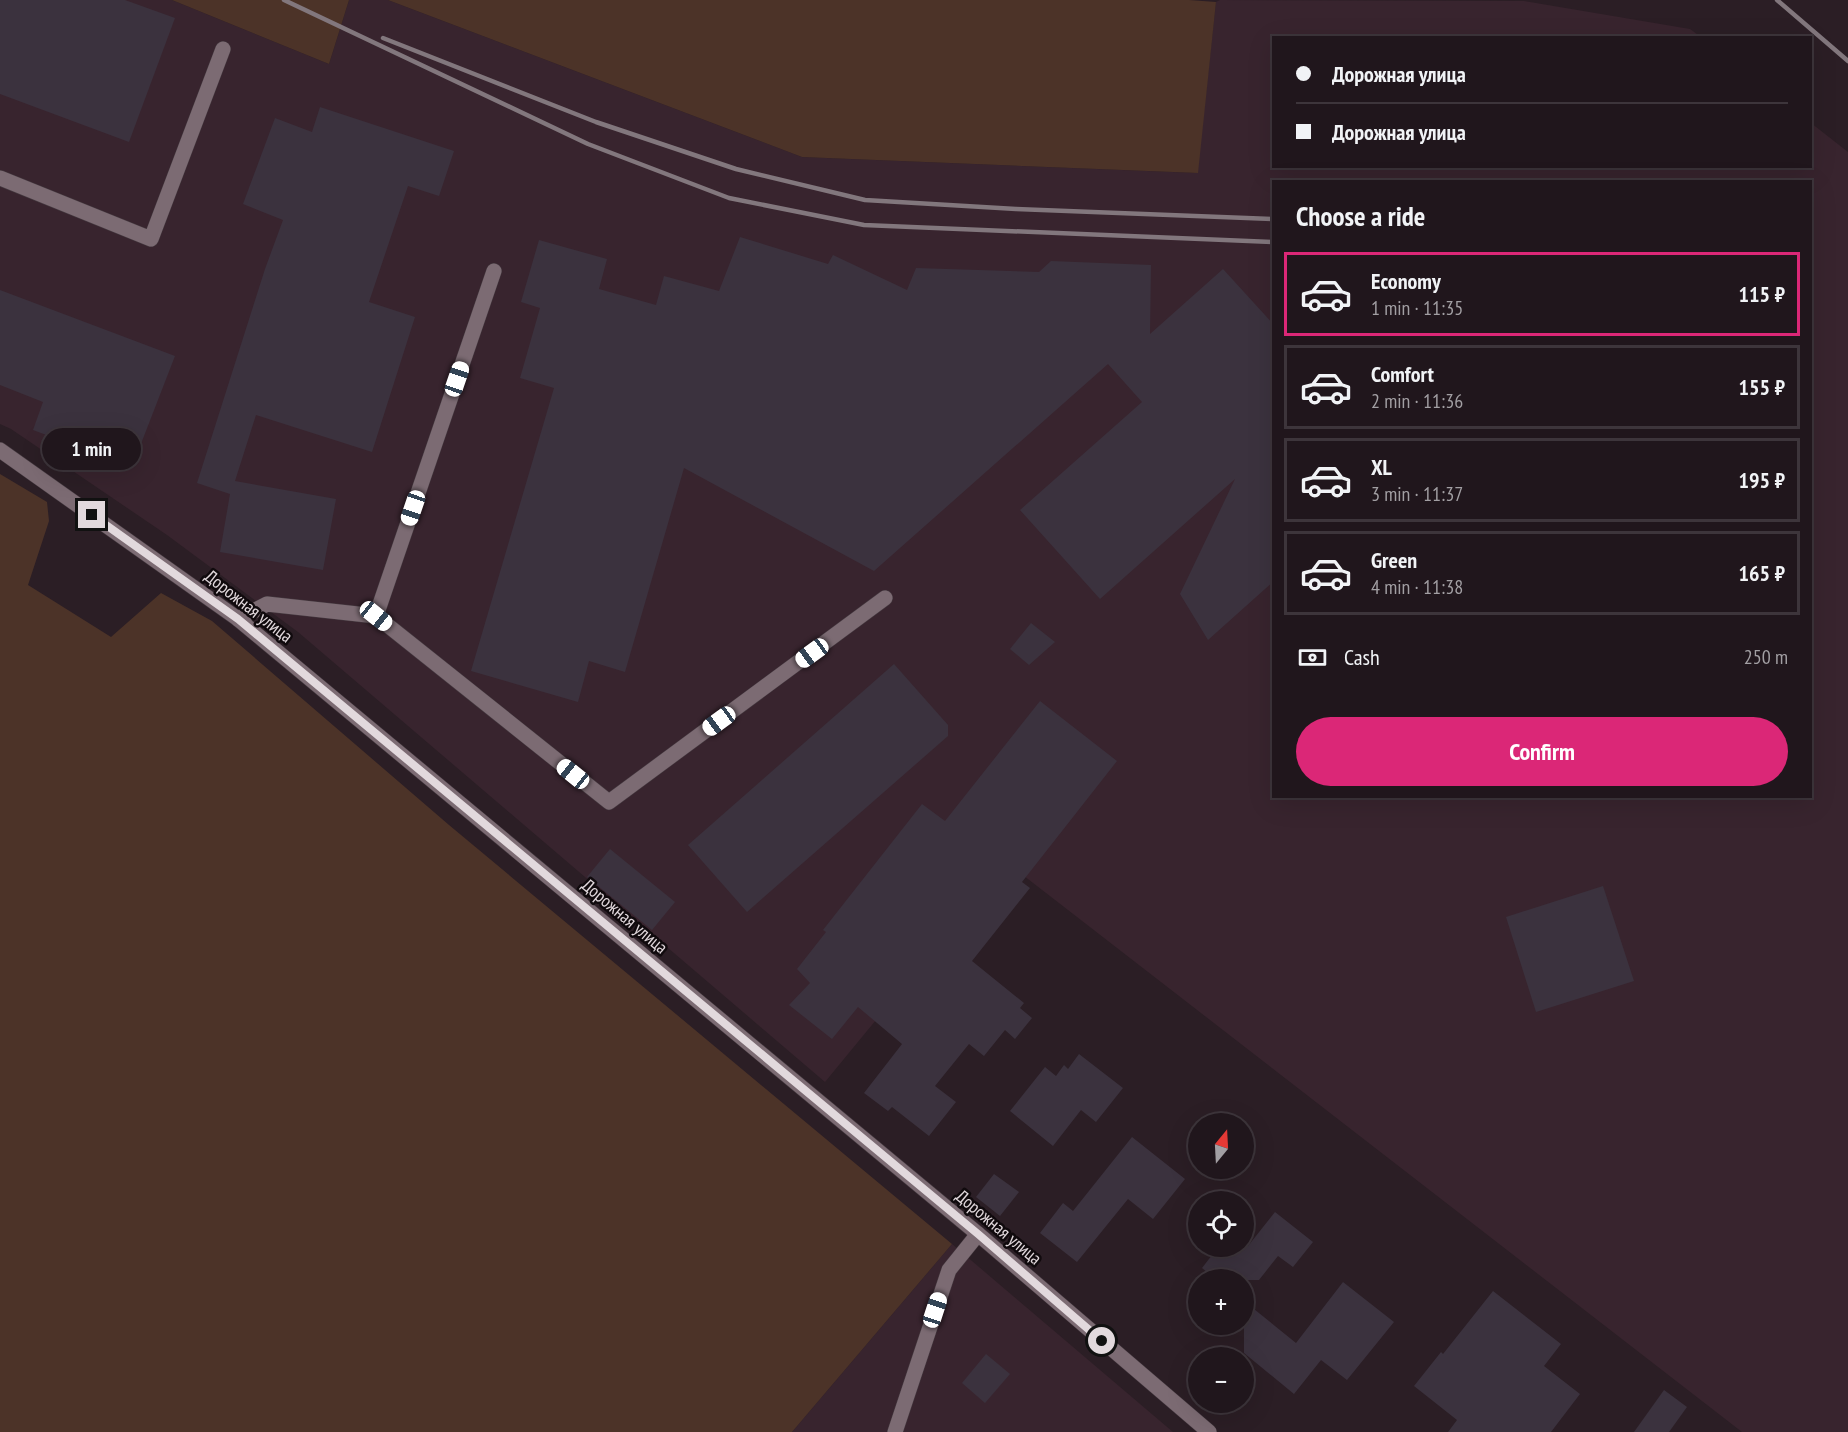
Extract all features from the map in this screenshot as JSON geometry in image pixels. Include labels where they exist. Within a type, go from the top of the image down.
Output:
[{"type":"street","points":[[0,178],[151,239],[223,49]]},
{"type":"street","points":[[376,616],[494,272]]},
{"type":"street","name":"Дорожная улица","points":[[0,450],[238,619],[978,1234],[1209,1432]]},
{"type":"street","points":[[238,619],[267,604],[376,616],[609,802],[885,598]]},
{"type":"street","points":[[895,1432],[949,1269],[978,1234]]},
{"type":"shaded area","points":[[0,0],[172,0],[329,64],[349,0],[388,0],[802,157],[1197,173],[1216,2],[1220,0],[1524,1],[1690,29],[1700,36],[1272,36],[1272,168],[1812,168],[1812,124],[1848,152],[1848,1432],[1742,1432],[1006,862],[825,1082],[298,632],[167,535],[11,429],[0,424]]},
{"type":"shaded area","points":[[172,0],[349,0],[329,64]]},
{"type":"shaded area","points":[[388,0],[1189,0],[1216,2],[1198,173],[802,157]]},
{"type":"shaded area","points":[[0,474],[47,502],[49,521],[28,585],[111,637],[161,593],[212,621],[449,825],[952,1244],[792,1432],[0,1432]]},
{"type":"shaded area","points":[[952,1244],[1173,1432],[792,1432]]},
{"type":"building","points":[[0,0],[125,0],[175,18],[129,142],[0,94]]},
{"type":"building","points":[[320,107],[454,151],[439,196],[408,186],[369,302],[415,317],[372,452],[256,415],[235,481],[336,499],[323,570],[220,552],[230,494],[197,483],[265,269],[283,220],[243,204],[275,118],[312,132]]},
{"type":"building","points":[[740,237],[828,264],[833,255],[907,290],[916,268],[1039,272],[1051,261],[1151,265],[1150,334],[1223,269],[1272,323],[1272,583],[1208,640],[1180,594],[1235,479],[1100,599],[1020,510],[1142,402],[1108,364],[874,571],[684,468],[625,672],[589,661],[578,702],[471,671],[554,388],[520,378],[540,308],[521,302],[539,240],[607,259],[599,289],[656,305],[664,276],[719,291]]},
{"type":"building","points":[[0,290],[175,356],[132,467],[33,430],[43,402],[0,385]]},
{"type":"building","points":[[1031,623],[1055,642],[1029,665],[1010,649]]},
{"type":"building","points":[[894,664],[948,725],[948,736],[747,912],[688,845]]},
{"type":"building","points":[[1040,701],[1117,761],[1022,882],[1030,888],[972,961],[1024,1003],[1020,1008],[1032,1018],[1015,1039],[1005,1030],[984,1056],[969,1044],[935,1086],[956,1102],[929,1136],[892,1107],[888,1111],[864,1093],[902,1044],[858,1007],[832,1039],[789,1005],[810,983],[797,969],[826,932],[823,930],[922,804],[945,821]]},
{"type":"building","points":[[610,849],[675,902],[652,930],[587,877]]},
{"type":"building","points":[[1603,886],[1634,981],[1536,1012],[1506,917]]},
{"type":"building","points":[[1079,1054],[1123,1088],[1096,1122],[1081,1110],[1053,1146],[1010,1111],[1045,1067],[1056,1076],[1064,1065],[1068,1069]]},
{"type":"building","points":[[1132,1137],[1185,1179],[1153,1219],[1128,1199],[1077,1262],[1040,1233],[1063,1203],[1073,1211]]},
{"type":"building","points":[[994,1174],[1019,1192],[1000,1216],[976,1197]]},
{"type":"building","points":[[1275,1212],[1313,1242],[1293,1267],[1278,1256],[1259,1280],[1254,1280],[1254,1269],[1202,1268],[1210,1257],[1254,1257],[1254,1238]]},
{"type":"building","points":[[1343,1282],[1394,1322],[1347,1380],[1321,1360],[1294,1394],[1254,1361],[1254,1347],[1244,1347],[1244,1335],[1254,1335],[1254,1309],[1296,1343]]},
{"type":"building","points":[[1493,1291],[1561,1344],[1544,1366],[1580,1394],[1551,1432],[1448,1432],[1457,1420],[1414,1386],[1441,1352],[1443,1354]]},
{"type":"building","points":[[986,1354],[1010,1374],[985,1403],[962,1383]]},
{"type":"building","points":[[1664,1390],[1687,1407],[1669,1432],[1634,1432]]},
{"type":"railway","points":[[284,0],[588,144],[729,198],[864,225],[1272,242]]},
{"type":"railway","points":[[1777,0],[1848,61]]},
{"type":"railway","points":[[383,38],[596,122],[736,169],[865,200],[1016,209],[1272,219]]},
{"type":"route","points":[[92,515],[238,619],[978,1234],[1102,1341]]}]
